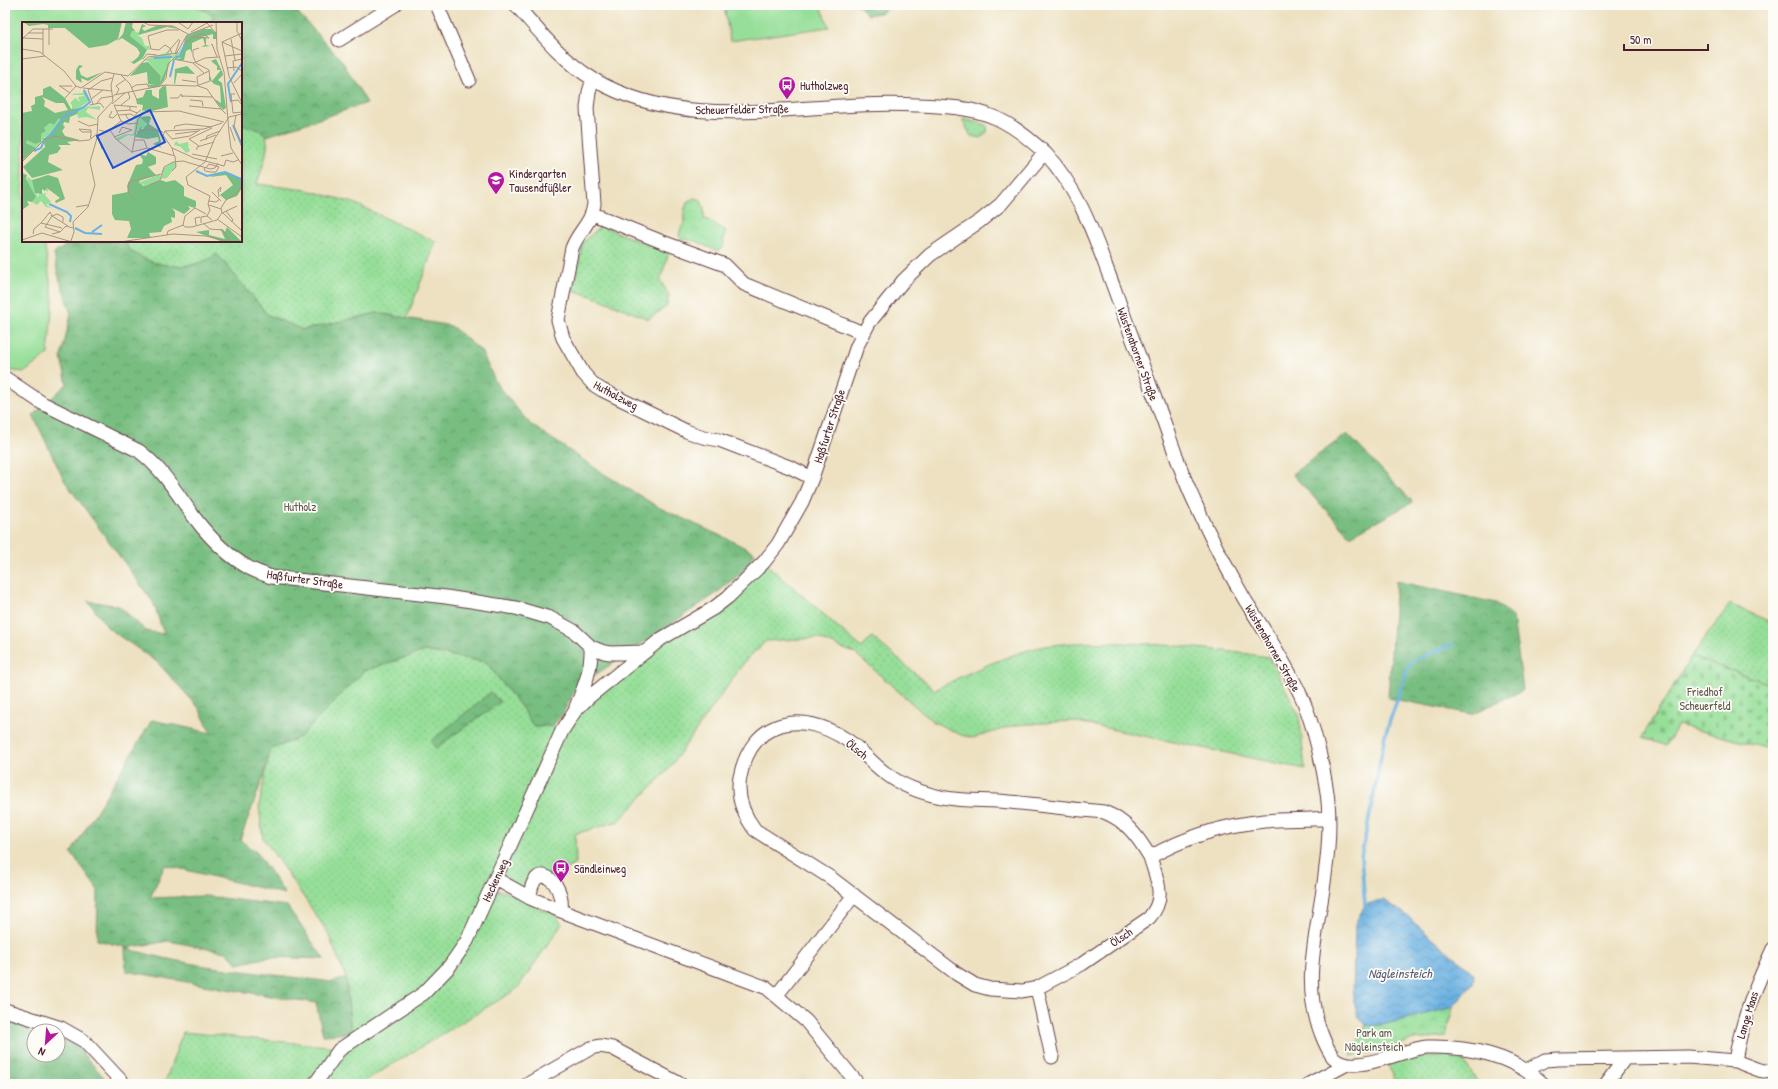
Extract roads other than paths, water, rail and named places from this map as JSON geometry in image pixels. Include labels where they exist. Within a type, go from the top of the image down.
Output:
[{"type":"street","points":[[339,40],[395,5]]},
{"type":"street","points":[[436,5],[468,80]]},
{"type":"street","name":"Scheuerfelder Straße","points":[[516,5],[541,34],[573,64],[593,79],[652,104],[686,110],[728,112],[884,102],[941,106],[972,110],[996,118],[1022,133]]},
{"type":"street","points":[[593,79],[589,92],[588,108],[594,204],[593,214],[725,265],[744,284],[863,333]]},
{"type":"street","name":"Wüstenahorner Straße","points":[[1022,133],[1062,172],[1073,188],[1094,234],[1196,505],[1227,566],[1281,657],[1304,704],[1321,762],[1327,791],[1328,818],[1326,870],[1321,911],[1312,952],[1310,987],[1317,1024],[1324,1042],[1336,1059],[1347,1064]]},
{"type":"street","name":"Haßfurter Straße","points":[[5,378],[42,403],[139,451],[160,470],[203,529],[221,547],[251,569],[271,577],[446,597],[516,608],[550,618],[574,631],[591,647],[610,653],[645,652],[661,640],[714,608],[728,597],[764,562],[791,522],[812,478],[844,383],[863,333],[878,311],[930,255],[980,221],[1000,204],[1044,153]]},
{"type":"street","name":"Hutholzweg","points":[[593,214],[576,237],[572,248],[558,320],[563,338],[583,373],[594,385],[602,390],[686,431],[703,437],[719,440],[792,468],[812,478]]},
{"type":"street","points":[[574,711],[587,679],[591,663],[591,647]]},
{"type":"street","name":"Heckenweg","points":[[315,1084],[339,1050],[411,1003],[424,993],[449,967],[467,940],[562,731],[574,711],[645,652]]},
{"type":"street","name":"Ölsch","points":[[798,722],[816,724],[847,740],[888,776],[912,789],[941,797],[1104,812],[1115,817],[1132,830],[1150,857],[1159,885],[1160,900],[1152,915],[1082,964],[1036,988],[1022,991],[990,989],[975,985],[957,974],[831,878],[755,830],[744,814],[739,792],[740,778],[744,760],[763,734],[775,726],[798,722]]},
{"type":"street","points":[[1150,857],[1201,835],[1240,824],[1264,821],[1328,818]]},
{"type":"street","points":[[530,898],[530,887],[535,880],[541,877],[549,877],[554,881],[559,890],[562,900],[561,911]]},
{"type":"street","points":[[496,879],[530,898],[561,911],[751,981],[777,995],[806,1021],[858,1084]]},
{"type":"street","points":[[777,995],[854,895]]},
{"type":"street","name":"Lange Maas","points":[[1735,1061],[1745,1015],[1773,949]]},
{"type":"street","points":[[1036,988],[1052,1057]]},
{"type":"street","points":[[5,1010],[61,1028],[84,1041],[124,1084]]},
{"type":"street","points":[[528,1084],[587,1050],[600,1046],[612,1048],[680,1084]]},
{"type":"street","points":[[1309,1084],[1347,1064],[1366,1063],[1408,1050],[1425,1047],[1451,1048],[1487,1054],[1512,1062],[1527,1070],[1543,1084]]},
{"type":"street","points":[[1527,1070],[1545,1060],[1688,1057],[1735,1061],[1770,1074]]},
{"type":"street","points":[[1606,1084],[1625,1058]]},
{"type":"water","name":"Nägleinsteich","points":[[1384,900],[1405,914],[1472,972],[1474,976],[1473,984],[1453,1007],[1381,1025],[1366,1025],[1358,1016],[1353,998],[1355,924],[1365,905]]},
{"type":"waterway","points":[[1365,905],[1361,857],[1385,735],[1410,662],[1453,644]]},
{"type":"place","name":"Hutholzweg","points":[[787,100]]},
{"type":"place","name":"Kindergarten Tausendfüßler","points":[[496,195]]},
{"type":"place","name":"Sändleinweg","points":[[561,883]]},
{"type":"park label","name":"Hutholz","points":[[300,506]]},
{"type":"park label","name":"Friedhof Scheuerfeld","points":[[1705,698]]},
{"type":"park label","name":"Park am Nägleinsteich","points":[[1374,1039]]}]
